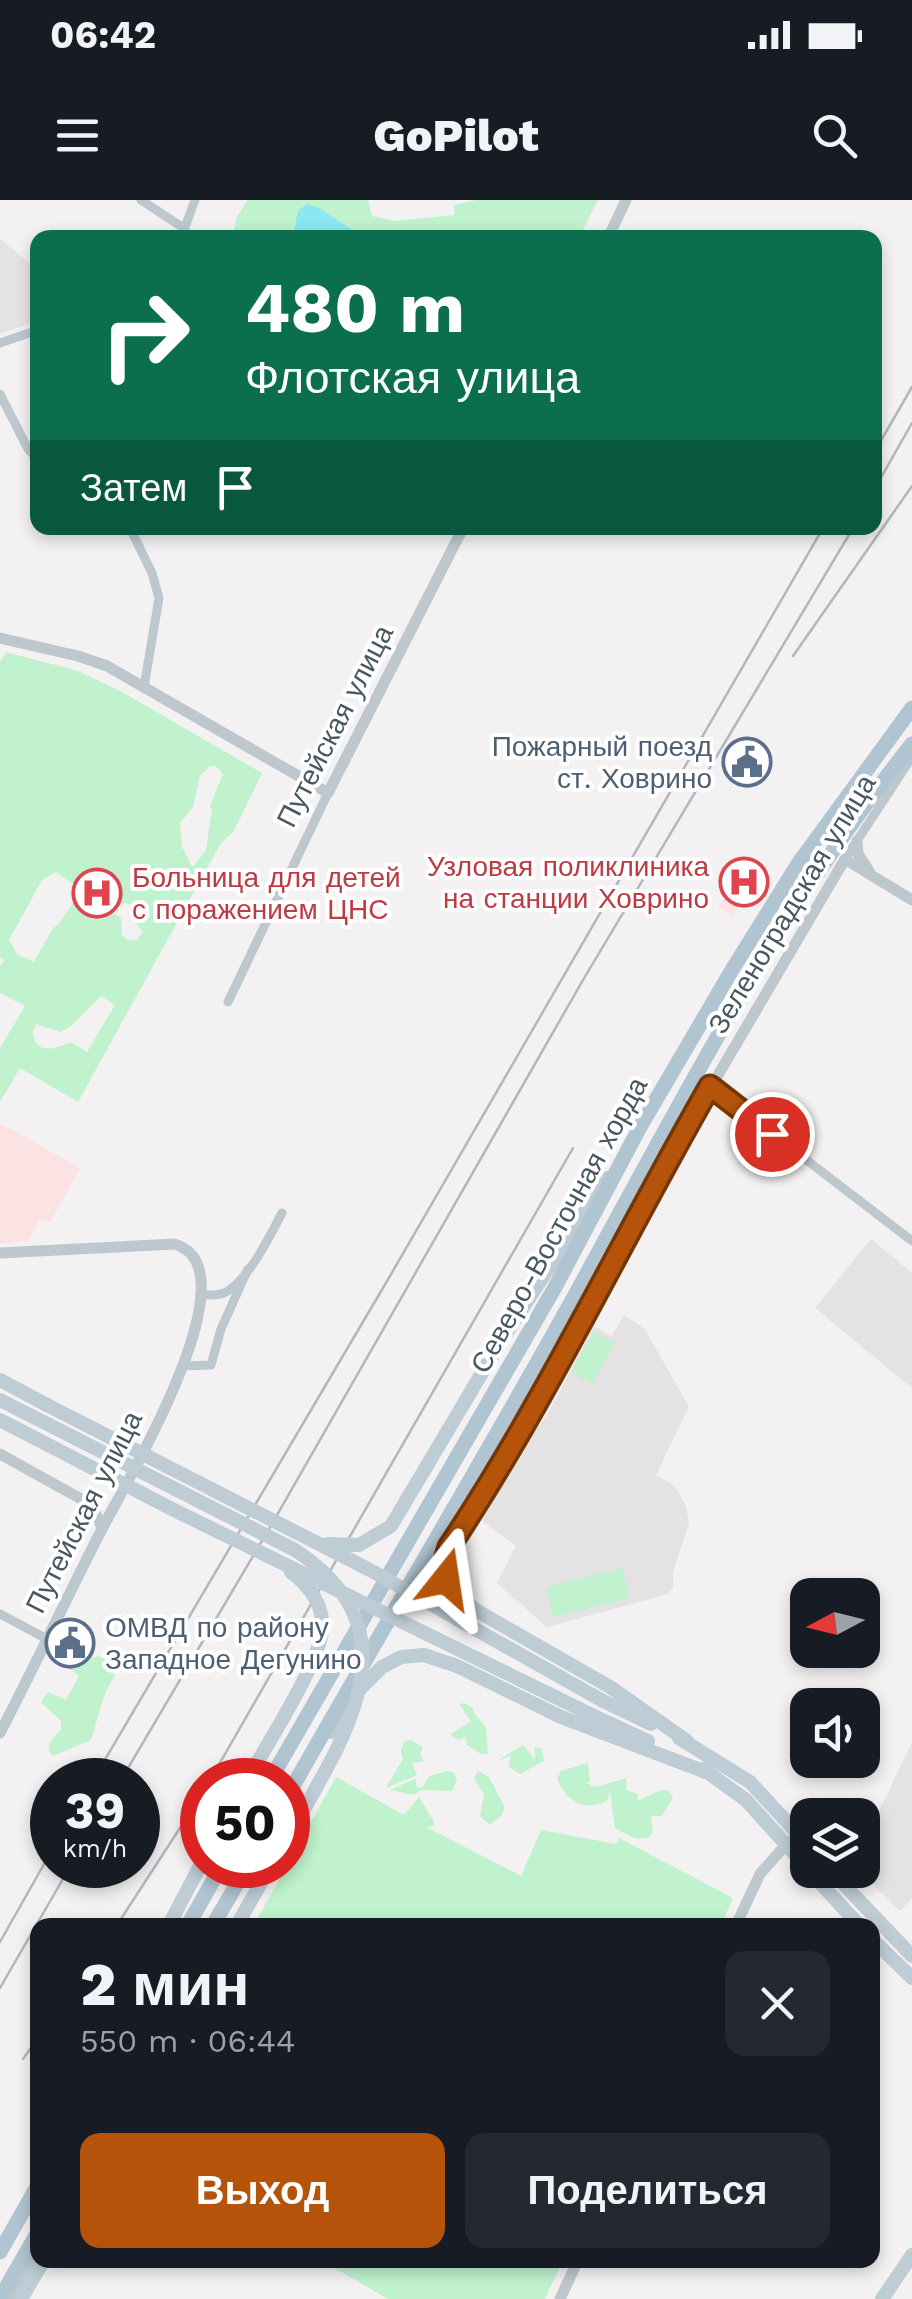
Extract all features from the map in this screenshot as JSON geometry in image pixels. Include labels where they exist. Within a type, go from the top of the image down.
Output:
[{"type":"main road","name":"Северо-Восточная хорда","points":[[283,1758],[554,1289],[640,1127],[798,864],[912,708]]},
{"type":"main road","name":"Северо-Восточная хорда","points":[[310,1758],[768,951],[815,875],[912,744]]},
{"type":"main road","points":[[285,1527],[333,1545],[351,1546],[375,1538],[391,1526],[531,1292],[640,1127]]},
{"type":"main road","points":[[0,1380],[606,1694],[750,1782],[790,1825]]},
{"type":"main road","points":[[520,1388],[449,1547],[444,1563],[449,1586],[460,1600],[606,1694]]},
{"type":"main road","points":[[0,1400],[294,1550],[319,1568],[340,1592],[356,1623],[360,1641],[360,1693],[338,1750],[310,1798]]},
{"type":"main road","points":[[0,1420],[591,1722]]},
{"type":"main road","points":[[259,1758],[312,1662],[322,1632],[319,1607],[310,1590],[297,1576],[261,1552]]},
{"type":"main road","points":[[310,1763],[355,1695],[376,1672],[394,1660],[424,1656],[449,1663],[711,1774],[735,1790],[790,1850]]},
{"type":"main road","points":[[174,1918],[189,1888]]},
{"type":"main road","points":[[192,1918],[209,1888]]},
{"type":"main road","points":[[218,1918],[235,1888]]},
{"type":"main road","points":[[240,1918],[258,1888]]},
{"type":"main road","points":[[825,1888],[853,1918]]},
{"type":"main road","points":[[847,1888],[876,1918]]},
{"type":"main road","points":[[880,1922],[912,1956]]},
{"type":"main road","points":[[880,1947],[912,1978]]},
{"type":"main road","points":[[0,2252],[30,2199]]},
{"type":"main road","points":[[0,2298],[30,2246]]},
{"type":"main road","points":[[882,2299],[912,2255]]},
{"type":"main road","points":[[22,2299],[39,2268]]},
{"type":"street","points":[[140,200],[179,230]]},
{"type":"street","points":[[184,230],[195,200]]},
{"type":"street","points":[[612,230],[626,200]]},
{"type":"street","points":[[0,342],[30,333]]},
{"type":"street","points":[[0,394],[30,451]]},
{"type":"street","points":[[133,535],[158,592],[144,687]]},
{"type":"street","name":"Путейская улица","points":[[228,1002],[328,793],[459,535]]},
{"type":"street","points":[[0,638],[88,658],[328,793]]},
{"type":"street","name":"Зеленоградская улица","points":[[449,1547],[519,1436],[710,1086],[845,859],[912,757]]},
{"type":"street","points":[[857,841],[858,854],[874,878]]},
{"type":"street","points":[[845,859],[912,900]]},
{"type":"street","points":[[710,1086],[912,1241]]},
{"type":"street","name":"Путейская улица","points":[[184,1366],[211,1366],[221,1328],[248,1269],[282,1213]]},
{"type":"street","points":[[0,1253],[174,1244],[188,1250],[197,1263],[200,1294]]},
{"type":"street","name":"Путейская улица","points":[[0,1734],[184,1366],[200,1294],[225,1293],[248,1269]]},
{"type":"street","points":[[0,1454],[92,1504],[102,1528]]},
{"type":"street","points":[[0,1614],[48,1639]]},
{"type":"street","points":[[739,1918],[760,1874],[790,1840]]},
{"type":"street","points":[[0,2289],[30,2236]]},
{"type":"street","points":[[10,2299],[30,2265]]},
{"type":"street","points":[[560,2299],[574,2268]]},
{"type":"shaded area","points":[[0,239],[30,263],[30,323],[0,334]]},
{"type":"shaded area","name":"Узловая поликлиника на станции Ховрино","points":[[746,862],[760,872],[733,915],[718,907]]},
{"type":"shaded area","points":[[0,1123],[80,1168],[50,1223],[40,1219],[29,1241],[0,1244]]},
{"type":"shaded area","points":[[871,1239],[912,1273],[912,1388],[815,1308]]},
{"type":"shaded area","points":[[624,1315],[645,1329],[689,1407],[656,1475],[675,1486],[686,1506],[689,1523],[668,1594],[547,1627],[497,1583],[516,1546],[482,1521],[527,1441],[547,1415],[594,1326],[612,1336]]},
{"type":"shaded area","points":[[912,1742],[912,1898],[900,1911],[876,1888],[880,1888],[880,1809]]},
{"type":"green space","points":[[247,200],[368,200],[372,216],[396,221],[454,215],[454,205],[477,200],[598,200],[583,230],[234,230]]},
{"type":"green space","name":"Больница для детей с поражением ЦНС","points":[[6,652],[78,671],[262,773],[234,831],[221,843],[78,1102],[20,1068],[0,1102],[0,1048],[25,1006],[0,993],[0,966],[4,960],[0,957],[0,662]],"holes":[[[210,766],[223,774],[210,806],[206,850],[194,866],[182,847],[180,823],[193,807],[200,776]],[[56,872],[73,884],[79,894],[34,962],[17,954],[9,940],[42,880]],[[125,903],[133,911],[144,909],[146,912],[135,922],[143,932],[136,940],[122,935],[121,918],[114,909]],[[101,996],[115,1005],[87,1052],[71,1042],[46,1049],[34,1039],[36,1024],[60,1032]]]},
{"type":"green space","points":[[594,1331],[615,1343],[592,1384],[571,1372]]},
{"type":"green space","points":[[622,1568],[630,1598],[553,1617],[546,1587]]},
{"type":"green space","points":[[65,1655],[89,1659],[98,1656],[112,1663],[115,1676],[103,1698],[91,1740],[53,1756],[49,1746],[61,1730],[61,1721],[41,1702],[48,1692],[66,1700],[79,1676],[69,1668]]},
{"type":"green space","points":[[459,1704],[473,1708],[486,1727],[488,1754],[467,1745],[466,1737],[458,1740],[450,1734],[471,1721]]},
{"type":"green space","points":[[411,1740],[423,1747],[420,1755],[424,1761],[412,1763],[417,1775],[386,1788],[403,1759],[404,1741]]},
{"type":"green space","points":[[523,1745],[535,1759],[535,1747],[542,1749],[544,1761],[520,1774],[508,1766],[511,1756],[497,1761]]},
{"type":"green space","points":[[588,1763],[590,1782],[586,1783],[595,1787],[626,1778],[627,1790],[638,1794],[637,1801],[668,1790],[673,1798],[662,1816],[651,1816],[653,1831],[648,1838],[636,1839],[615,1828],[610,1792],[607,1801],[591,1805],[583,1805],[565,1793],[557,1779],[561,1771]]},
{"type":"green space","points":[[478,1771],[489,1777],[505,1808],[490,1825],[480,1816],[484,1794],[474,1778]]},
{"type":"green space","points":[[453,1772],[457,1779],[452,1791],[421,1790],[414,1795],[390,1790],[415,1779],[417,1787],[422,1788],[430,1776]]},
{"type":"green space","points":[[336,1777],[404,1815],[419,1797],[434,1822],[434,1826],[426,1827],[521,1876],[541,1830],[616,1844],[619,1838],[733,1898],[724,1918],[258,1918],[274,1888],[310,1888],[310,1824]]},
{"type":"green space","points":[[335,2268],[559,2268],[545,2299],[388,2299]]},
{"type":"water","points":[[307,204],[319,208],[352,230],[294,230],[298,211]]},
{"type":"railway","points":[[882,439],[912,387]]},
{"type":"railway","points":[[882,476],[912,423]]},
{"type":"railway","points":[[882,529],[912,486]]},
{"type":"railway","points":[[106,1758],[819,535]]},
{"type":"railway","points":[[134,1758],[583,980],[849,535]]},
{"type":"railway","points":[[793,656],[878,535]]},
{"type":"railway","points":[[223,1758],[573,1148]]},
{"type":"railway","points":[[122,1918],[180,1828]]},
{"type":"railway","points":[[0,1942],[31,1888]]},
{"type":"railway","points":[[40,1918],[58,1888]]},
{"type":"railway","points":[[0,1988],[30,1936]]},
{"type":"railway","points":[[23,2059],[30,2049]]},
{"type":"place","name":"Пожарный поезд ст. Ховрино","points":[[747,762]]},
{"type":"place","name":"Узловая поликлиника на станции Ховрино","points":[[744,882]]},
{"type":"place","name":"Больница для детей с поражением ЦНС","points":[[97,893]]},
{"type":"place","name":"ОМВД по району Западное Дегунино","points":[[70,1643]]},
{"type":"route","points":[[446,1579],[444,1563],[449,1547],[519,1436],[710,1086],[772,1134]]}]
